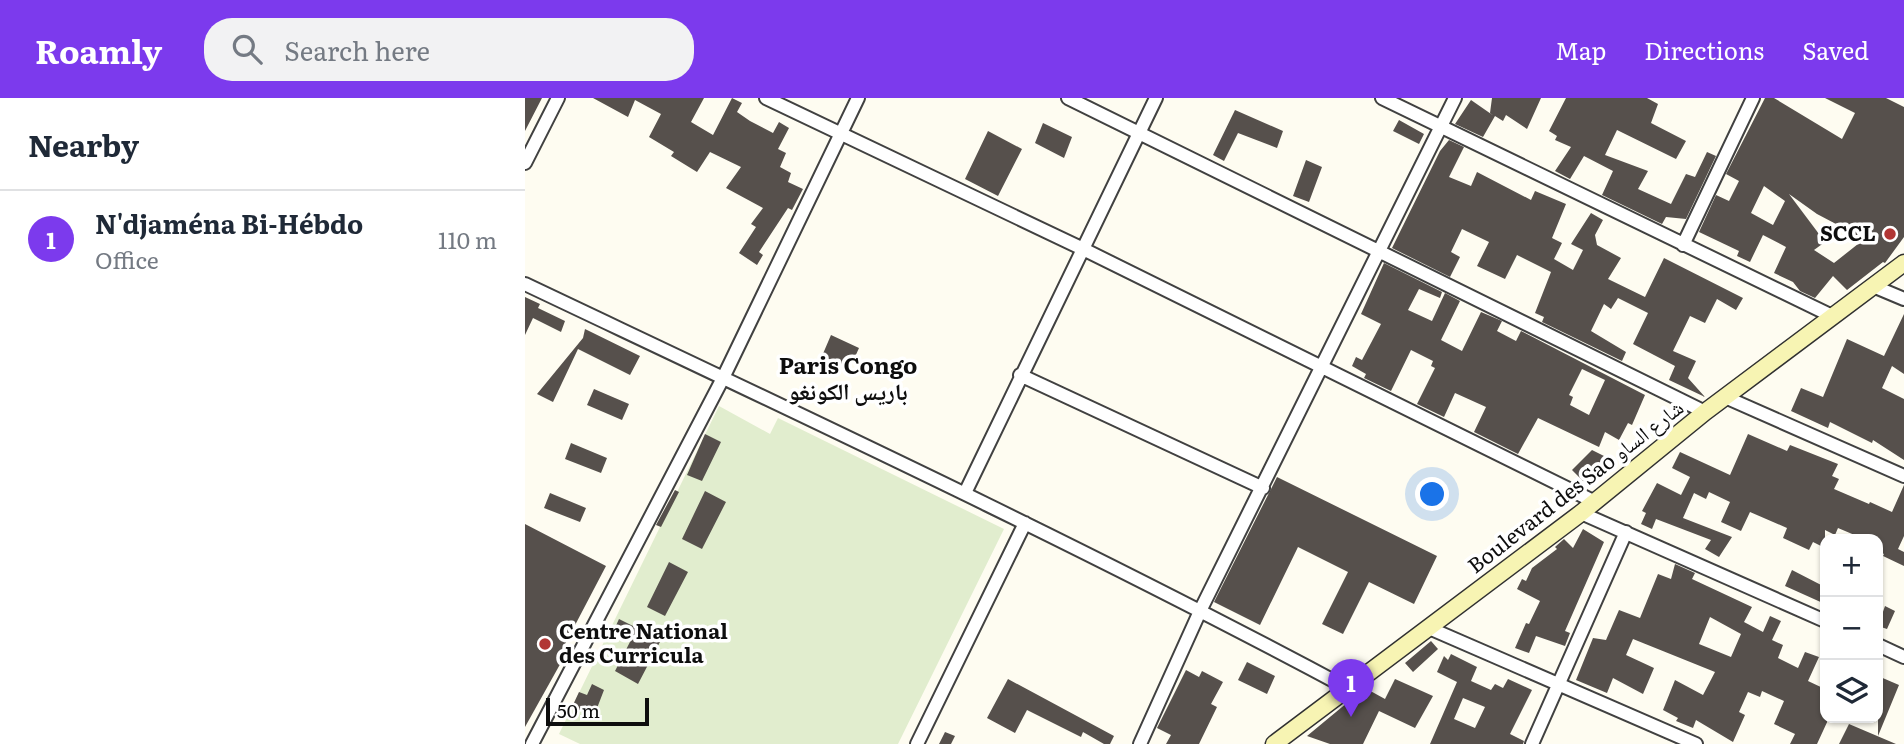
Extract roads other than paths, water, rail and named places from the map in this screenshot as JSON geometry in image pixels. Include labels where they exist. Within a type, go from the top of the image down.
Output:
[{"type":"street","points":[[525,163],[558,98]]},
{"type":"street","points":[[766,98],[1081,248],[1595,502]]},
{"type":"street","points":[[533,744],[723,378],[857,98]]},
{"type":"street","points":[[1068,98],[1705,412]]},
{"type":"street","points":[[965,493],[1081,248],[1156,98]]},
{"type":"street","points":[[1382,98],[1832,316]]},
{"type":"street","points":[[1140,744],[1201,609],[1455,98]]},
{"type":"street","points":[[1683,245],[1753,98]]},
{"type":"street","name":"Boulevard des Sao شارع الساو","points":[[1281,743],[1347,688],[1581,513],[1705,412],[1904,263]]},
{"type":"street","points":[[525,284],[965,493],[1201,609],[1347,688]]},
{"type":"street","points":[[1873,286],[1904,299]]},
{"type":"street","points":[[1020,375],[1263,488]]},
{"type":"street","points":[[1725,397],[1904,476]]},
{"type":"street","points":[[1581,513],[1820,619]]},
{"type":"street","points":[[916,744],[1025,523]]},
{"type":"street","points":[[1532,744],[1626,532]]},
{"type":"street","points":[[1430,628],[1696,744]]},
{"type":"street","points":[[1883,647],[1904,657]]},
{"type":"place","name":"SCCL","points":[[1890,234]]},
{"type":"place","name":"Centre National des Curricula","points":[[545,644]]},
{"type":"place","name":"N'djaména Bi-Hébdo","points":[[1351,717]]},
{"type":"district","name":"Paris Congo باريس الكونغو","points":[[848,379]]}]
